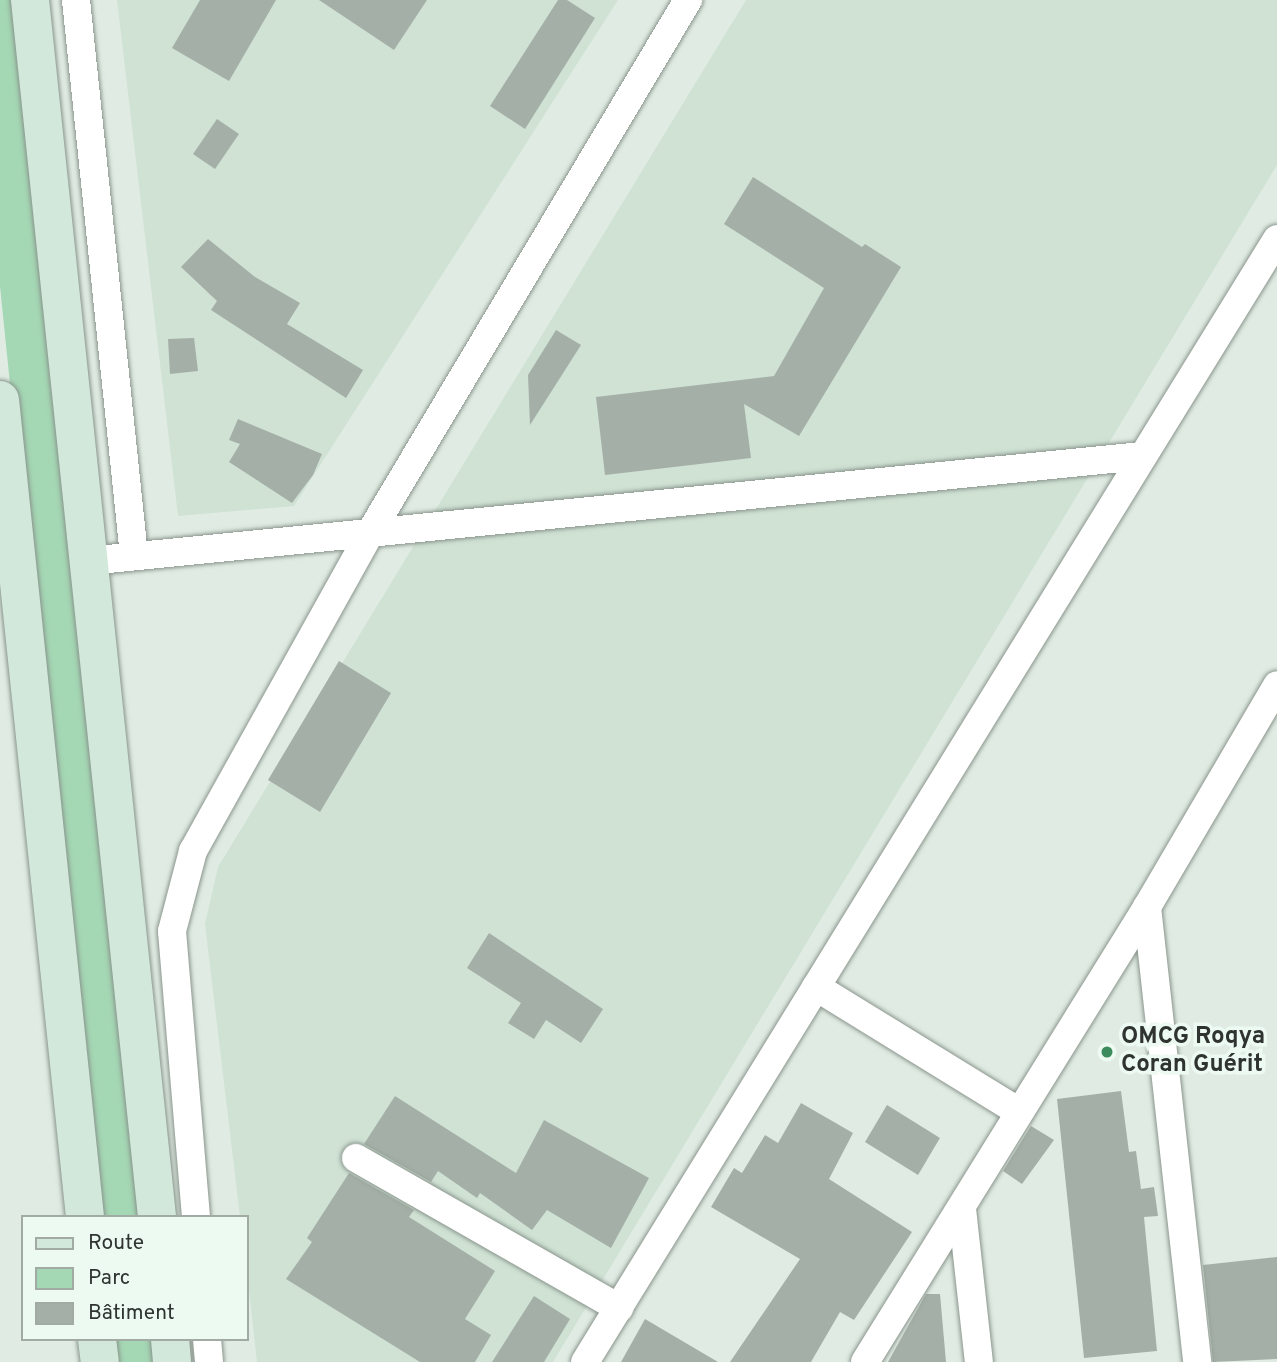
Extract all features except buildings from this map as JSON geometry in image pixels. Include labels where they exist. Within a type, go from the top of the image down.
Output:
[{"type":"main road","points":[[30,0],[157,1215]]},
{"type":"main road","points":[[0,400],[9,568],[85,1215]]},
{"type":"main road","points":[[97,1341],[100,1362]]},
{"type":"main road","points":[[170,1341],[172,1362]]},
{"type":"street","points":[[76,0],[134,556]]},
{"type":"street","points":[[196,1215],[172,931],[193,851],[370,533],[688,0]]},
{"type":"street","points":[[585,1362],[1277,239]]},
{"type":"street","points":[[88,561],[1142,456]]},
{"type":"street","points":[[865,1362],[1147,907],[1277,685]]},
{"type":"street","points":[[1147,907],[1197,1362]]},
{"type":"street","points":[[816,987],[1019,1112]]},
{"type":"street","points":[[356,1158],[619,1308]]},
{"type":"street","points":[[962,1209],[979,1362]]},
{"type":"street","points":[[207,1341],[209,1362]]},
{"type":"shaded area","points":[[117,0],[618,0],[294,506],[178,516]]},
{"type":"shaded area","points":[[746,0],[1277,0],[1277,165],[553,1362],[257,1362],[248,1282],[248,1215],[240,1215],[205,924],[218,867]]},
{"type":"green space","points":[[0,0],[18,0],[145,1215],[95,1215],[0,286]]},
{"type":"green space","points":[[107,1341],[158,1341],[160,1362],[110,1362]]},
{"type":"place","name":"OMCG Roqya Coran Guérit","points":[[1107,1052]]}]
